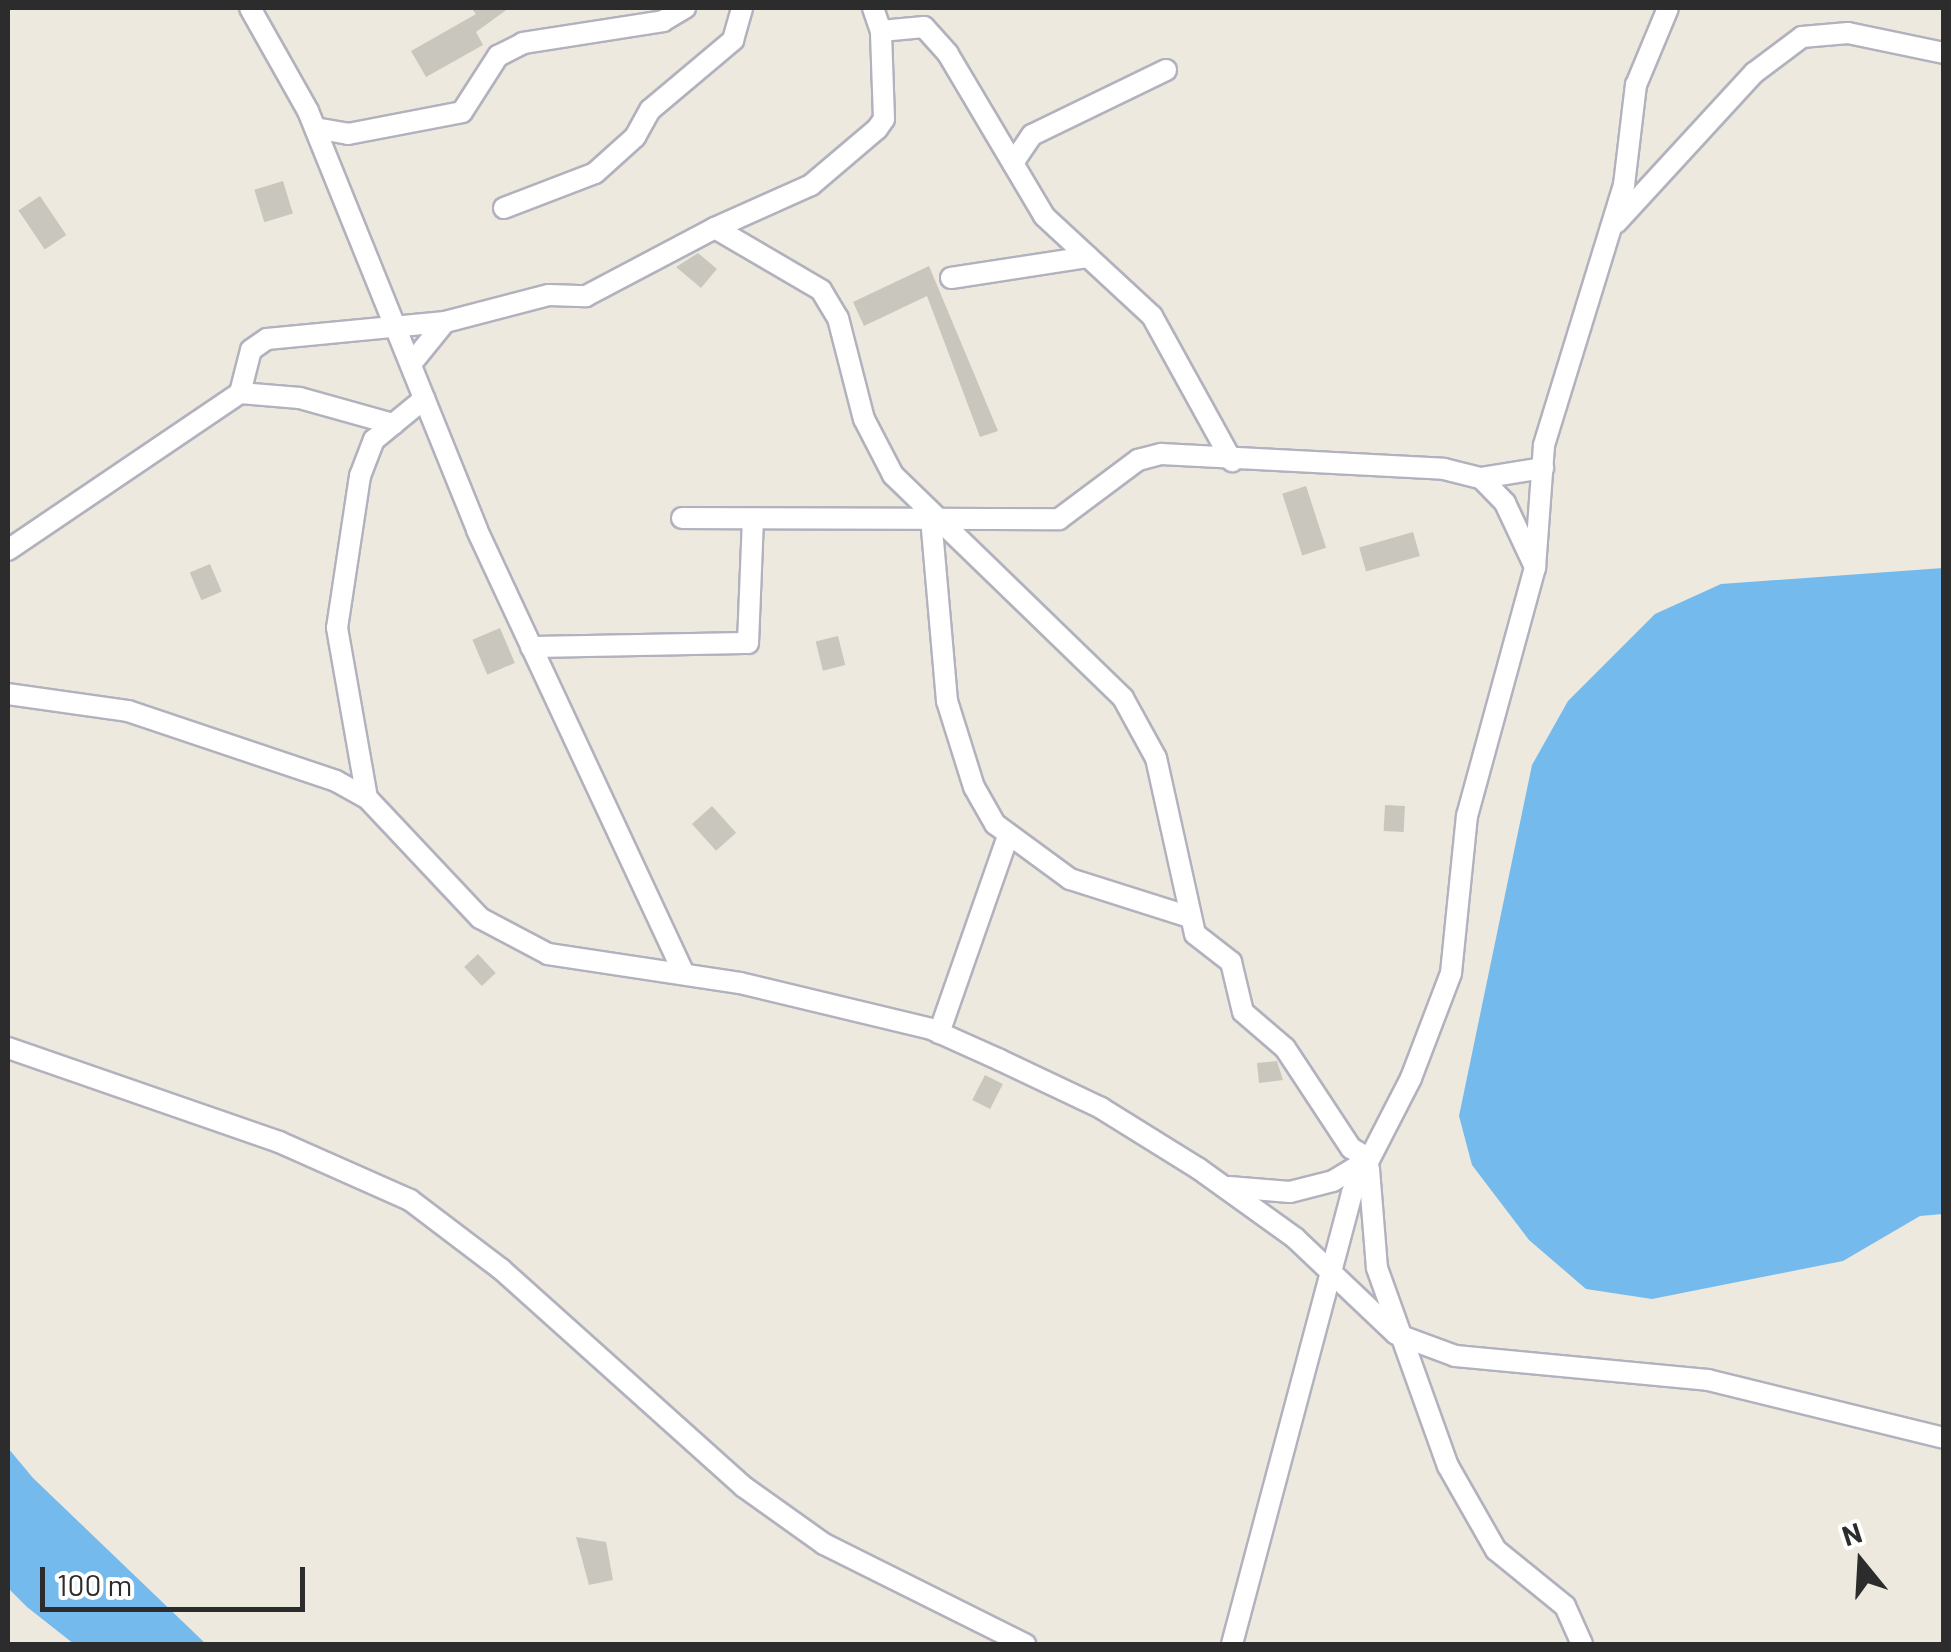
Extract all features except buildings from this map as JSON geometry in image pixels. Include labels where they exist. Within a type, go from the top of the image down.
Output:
[{"type":"street","points":[[250,8],[315,128],[530,646],[684,972]]},
{"type":"street","points":[[315,128],[348,134],[462,112],[498,56],[523,43],[662,22],[686,8]]},
{"type":"street","points":[[504,208],[594,173],[635,137],[650,110],[733,40],[742,8]]},
{"type":"street","points":[[240,394],[251,350],[267,339],[398,330],[549,295],[586,296],[715,228],[811,186],[877,130],[884,119],[880,30],[873,8]]},
{"type":"street","points":[[1232,1644],[1327,1272],[1370,1159],[1452,973],[1466,816],[1535,568],[1542,468],[1610,230],[1636,85],[1668,8]]},
{"type":"street","points":[[880,30],[924,28],[1044,216],[1152,316],[1232,461]]},
{"type":"street","points":[[1610,230],[1754,73],[1802,37],[1848,33],[1944,52]]},
{"type":"street","points":[[1013,163],[1032,135],[1166,70]]},
{"type":"street","points":[[715,228],[821,290],[838,318],[864,419],[893,474],[931,518],[1056,628],[1123,698],[1156,758],[1195,934],[1230,962],[1242,1012],[1294,1058],[1351,1148],[1370,1159]]},
{"type":"street","points":[[951,278],[1088,256]]},
{"type":"street","points":[[411,364],[445,322]]},
{"type":"street","points":[[8,550],[240,394],[300,398],[393,424]]},
{"type":"street","points":[[367,798],[337,628],[360,476],[374,440],[424,398]]},
{"type":"street","points":[[682,518],[1059,519],[1138,460],[1444,469],[1482,478],[1542,468]]},
{"type":"street","points":[[1482,478],[1505,503],[1535,568]]},
{"type":"street","points":[[931,518],[947,701],[974,787],[1008,836],[1070,879],[1190,917]]},
{"type":"street","points":[[530,646],[748,644],[753,520]]},
{"type":"street","points":[[8,694],[128,711],[367,798],[480,918],[548,954],[684,972],[939,1033],[1102,1108],[1225,1187],[1295,1238],[1396,1334],[1455,1356],[1708,1380],[1944,1438]]},
{"type":"street","points":[[939,1033],[1008,836]]},
{"type":"street","points":[[8,1048],[279,1142],[410,1200],[501,1269],[744,1487],[824,1544],[1026,1644]]},
{"type":"street","points":[[1225,1187],[1290,1192],[1333,1181],[1370,1159]]},
{"type":"street","points":[[1370,1159],[1368,1211],[1396,1334],[1448,1466],[1496,1550],[1565,1606],[1582,1644]]},
{"type":"water","points":[[1943,568],[1943,1214],[1920,1216],[1843,1261],[1652,1299],[1586,1289],[1529,1240],[1472,1165],[1459,1116],[1532,765],[1568,701],[1655,614],[1721,584]]},
{"type":"water","points":[[8,1448],[33,1478],[206,1644],[74,1644],[27,1607],[8,1588]]}]
